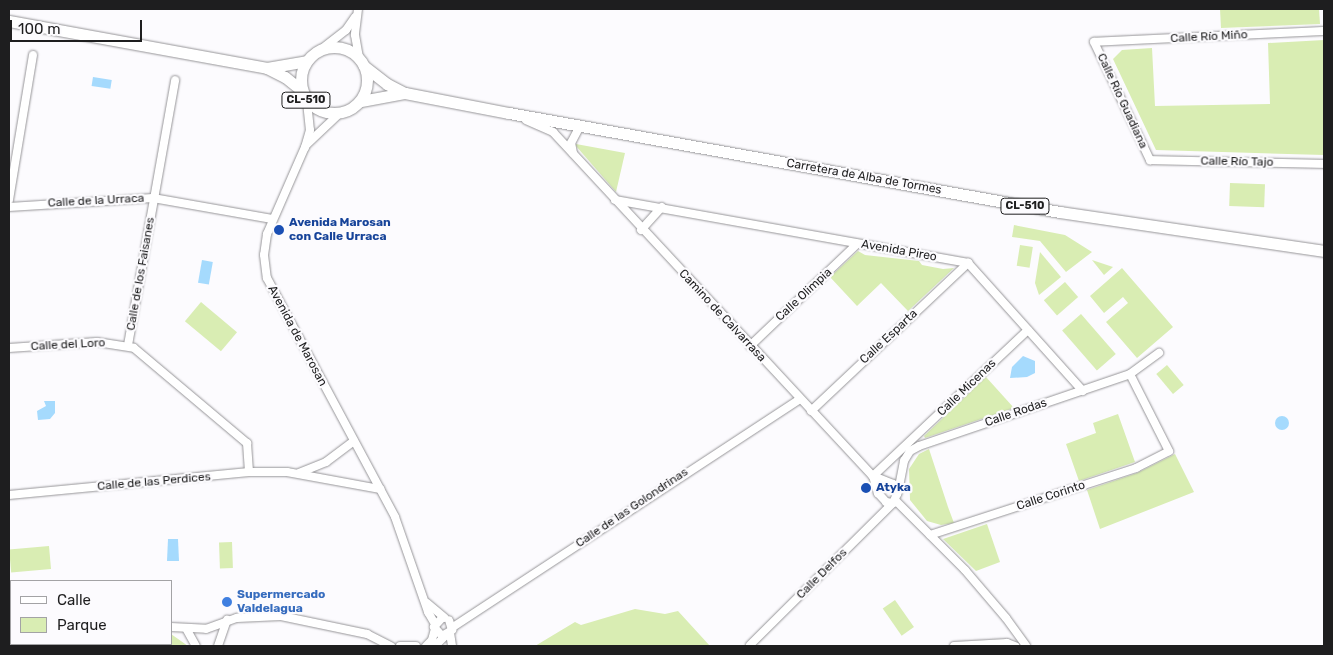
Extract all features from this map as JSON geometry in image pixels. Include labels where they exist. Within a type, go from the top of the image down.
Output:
[{"type":"main road","name":"CL-510","points":[[9,21],[267,68],[285,77],[302,91]]},
{"type":"main road","name":"CL-510","points":[[267,68],[306,61],[323,48],[338,47],[361,62]]},
{"type":"main road","name":"CL-510","points":[[306,61],[300,80],[307,102],[326,113],[339,114],[350,110],[361,101]]},
{"type":"main road","name":"Carretera de Alba de Tormes","points":[[361,62],[387,84],[405,93],[1060,212],[1324,252]]},
{"type":"main road","points":[[361,62],[368,78],[361,101]]},
{"type":"main road","name":"Carretera de Alba de Tormes","points":[[361,101],[405,93]]},
{"type":"street","points":[[323,48],[346,30],[358,9]]},
{"type":"street","points":[[355,17],[361,62]]},
{"type":"street","name":"Calle Río Miño","points":[[1094,42],[1324,31]]},
{"type":"street","name":"Calle Río Guadiana","points":[[1094,42],[1150,160]]},
{"type":"street","points":[[9,200],[33,55]]},
{"type":"street","name":"Calle de los Faisanes","points":[[175,80],[128,346],[151,361],[248,443],[249,472]]},
{"type":"street","name":"Avenida de Marosan","points":[[307,102],[310,130],[305,147],[272,219],[264,254],[267,278],[395,517],[435,627]]},
{"type":"street","name":"Camino de Calvarrasa","points":[[509,113],[553,132],[641,230],[811,411],[877,477],[875,485],[886,502],[896,499]]},
{"type":"street","name":"Avenida de Marosan","points":[[305,147],[339,114]]},
{"type":"street","points":[[573,153],[571,144],[580,126]]},
{"type":"street","name":"Calle Río Tajo","points":[[1150,160],[1324,164]]},
{"type":"street","name":"Calle de la Urraca","points":[[9,207],[153,198],[272,219]]},
{"type":"street","name":"Avenida Pireo","points":[[615,200],[968,263]]},
{"type":"street","points":[[641,230],[662,207]]},
{"type":"street","name":"Calle Olimpia","points":[[750,346],[857,244]]},
{"type":"street","points":[[968,263],[1083,391]]},
{"type":"street","name":"Calle Esparta","points":[[811,411],[968,263]]},
{"type":"street","name":"Calle Micenas","points":[[877,477],[908,449],[1028,330]]},
{"type":"street","name":"Calle del Loro","points":[[9,348],[97,342],[128,346]]},
{"type":"street","name":"Calle Rodas","points":[[908,449],[1130,374],[1159,353]]},
{"type":"street","name":"Calle Corinto","points":[[930,535],[1136,468],[1168,451],[1130,374]]},
{"type":"street","name":"Calle de las Golondrinas","points":[[448,627],[800,399]]},
{"type":"street","name":"Calle de las Perdices","points":[[299,474],[322,463],[354,441]]},
{"type":"street","points":[[896,499],[908,449]]},
{"type":"street","points":[[322,463],[324,480]]},
{"type":"street","name":"Calle de las Perdices","points":[[9,495],[249,472],[299,474],[380,490]]},
{"type":"street","points":[[877,477],[894,484],[896,499],[985,593],[1026,646]]},
{"type":"street","name":"Calle Delfos","points":[[750,646],[896,499]]},
{"type":"street","points":[[426,602],[448,627],[452,646]]},
{"type":"street","points":[[172,627],[186,630],[206,629],[227,620],[281,616],[367,634],[391,646]]},
{"type":"street","points":[[218,646],[227,620]]},
{"type":"street","points":[[435,627],[448,627]]},
{"type":"street","points":[[435,627],[448,627]]},
{"type":"street","points":[[426,646],[432,640],[435,627]]},
{"type":"street","points":[[435,646],[448,627]]},
{"type":"street","points":[[186,630],[196,646]]},
{"type":"street","points":[[400,646],[416,646]]},
{"type":"street","points":[[954,646],[1013,646]]},
{"type":"green space","points":[[1220,9],[1319,9],[1320,24],[1221,28]]},
{"type":"green space","points":[[1324,40],[1324,155],[1156,150],[1113,59],[1122,50],[1152,48],[1155,106],[1270,104],[1268,43]]},
{"type":"green space","points":[[576,144],[625,153],[616,192],[576,146]]},
{"type":"green space","points":[[1230,183],[1265,184],[1264,207],[1229,206]]},
{"type":"green space","points":[[1014,225],[1065,235],[1092,252],[1066,272],[1040,241],[1012,237]]},
{"type":"green space","points":[[1020,245],[1033,247],[1030,268],[1017,266]]},
{"type":"green space","points":[[858,251],[865,255],[919,261],[922,265],[943,269],[954,268],[908,311],[881,283],[857,306],[830,277]]},
{"type":"green space","points":[[1040,252],[1061,277],[1039,295],[1035,283]]},
{"type":"green space","points":[[1092,260],[1113,267],[1104,275]]},
{"type":"green space","points":[[1122,268],[1173,327],[1137,358],[1106,322],[1128,303],[1123,297],[1104,313],[1090,296]]},
{"type":"green space","points":[[1065,282],[1078,297],[1057,315],[1044,300]]},
{"type":"green space","points":[[201,302],[237,332],[221,351],[185,321]]},
{"type":"green space","points":[[1081,314],[1116,354],[1097,370],[1062,330]]},
{"type":"green space","points":[[1167,365],[1184,385],[1173,394],[1156,374]]},
{"type":"green space","points":[[986,377],[1014,408],[925,438],[924,436]]},
{"type":"green space","points":[[1118,414],[1135,462],[1079,481],[1066,444],[1096,433],[1093,423]]},
{"type":"green space","points":[[929,449],[954,523],[941,525],[927,521],[910,500],[909,469],[919,454]]},
{"type":"green space","points":[[1175,454],[1194,492],[1100,529],[1087,490],[1137,473]]},
{"type":"green space","points":[[987,524],[1000,562],[976,571],[943,539]]},
{"type":"green space","points":[[219,542],[232,542],[233,568],[220,568]]},
{"type":"green space","points":[[49,546],[51,569],[11,572],[9,549]]},
{"type":"green space","points":[[895,600],[914,627],[902,636],[883,609]]},
{"type":"green space","points":[[635,609],[665,614],[678,611],[710,646],[535,646],[575,622],[581,625]]},
{"type":"green space","points":[[172,635],[188,646],[144,646],[172,645]]},
{"type":"water","points":[[93,77],[112,80],[110,89],[92,86]]},
{"type":"water","points":[[202,260],[213,262],[209,285],[198,283]]},
{"type":"water","points":[[1023,356],[1035,361],[1035,373],[1027,377],[1010,378],[1012,367]]},
{"type":"water","points":[[44,401],[55,401],[55,413],[50,419],[38,420],[37,411],[46,406]]},
{"type":"water","points":[[1279,416],[1285,416],[1289,423],[1285,430],[1279,430],[1275,426],[1275,420]]},
{"type":"water","points":[[168,539],[178,539],[179,561],[167,561]]},
{"type":"place","name":"Avenida Marosan con Calle Urraca","points":[[279,230]]},
{"type":"place","name":"Atyka","points":[[866,488]]},
{"type":"place","name":"Supermercado Valdelagua","points":[[227,602]]}]
